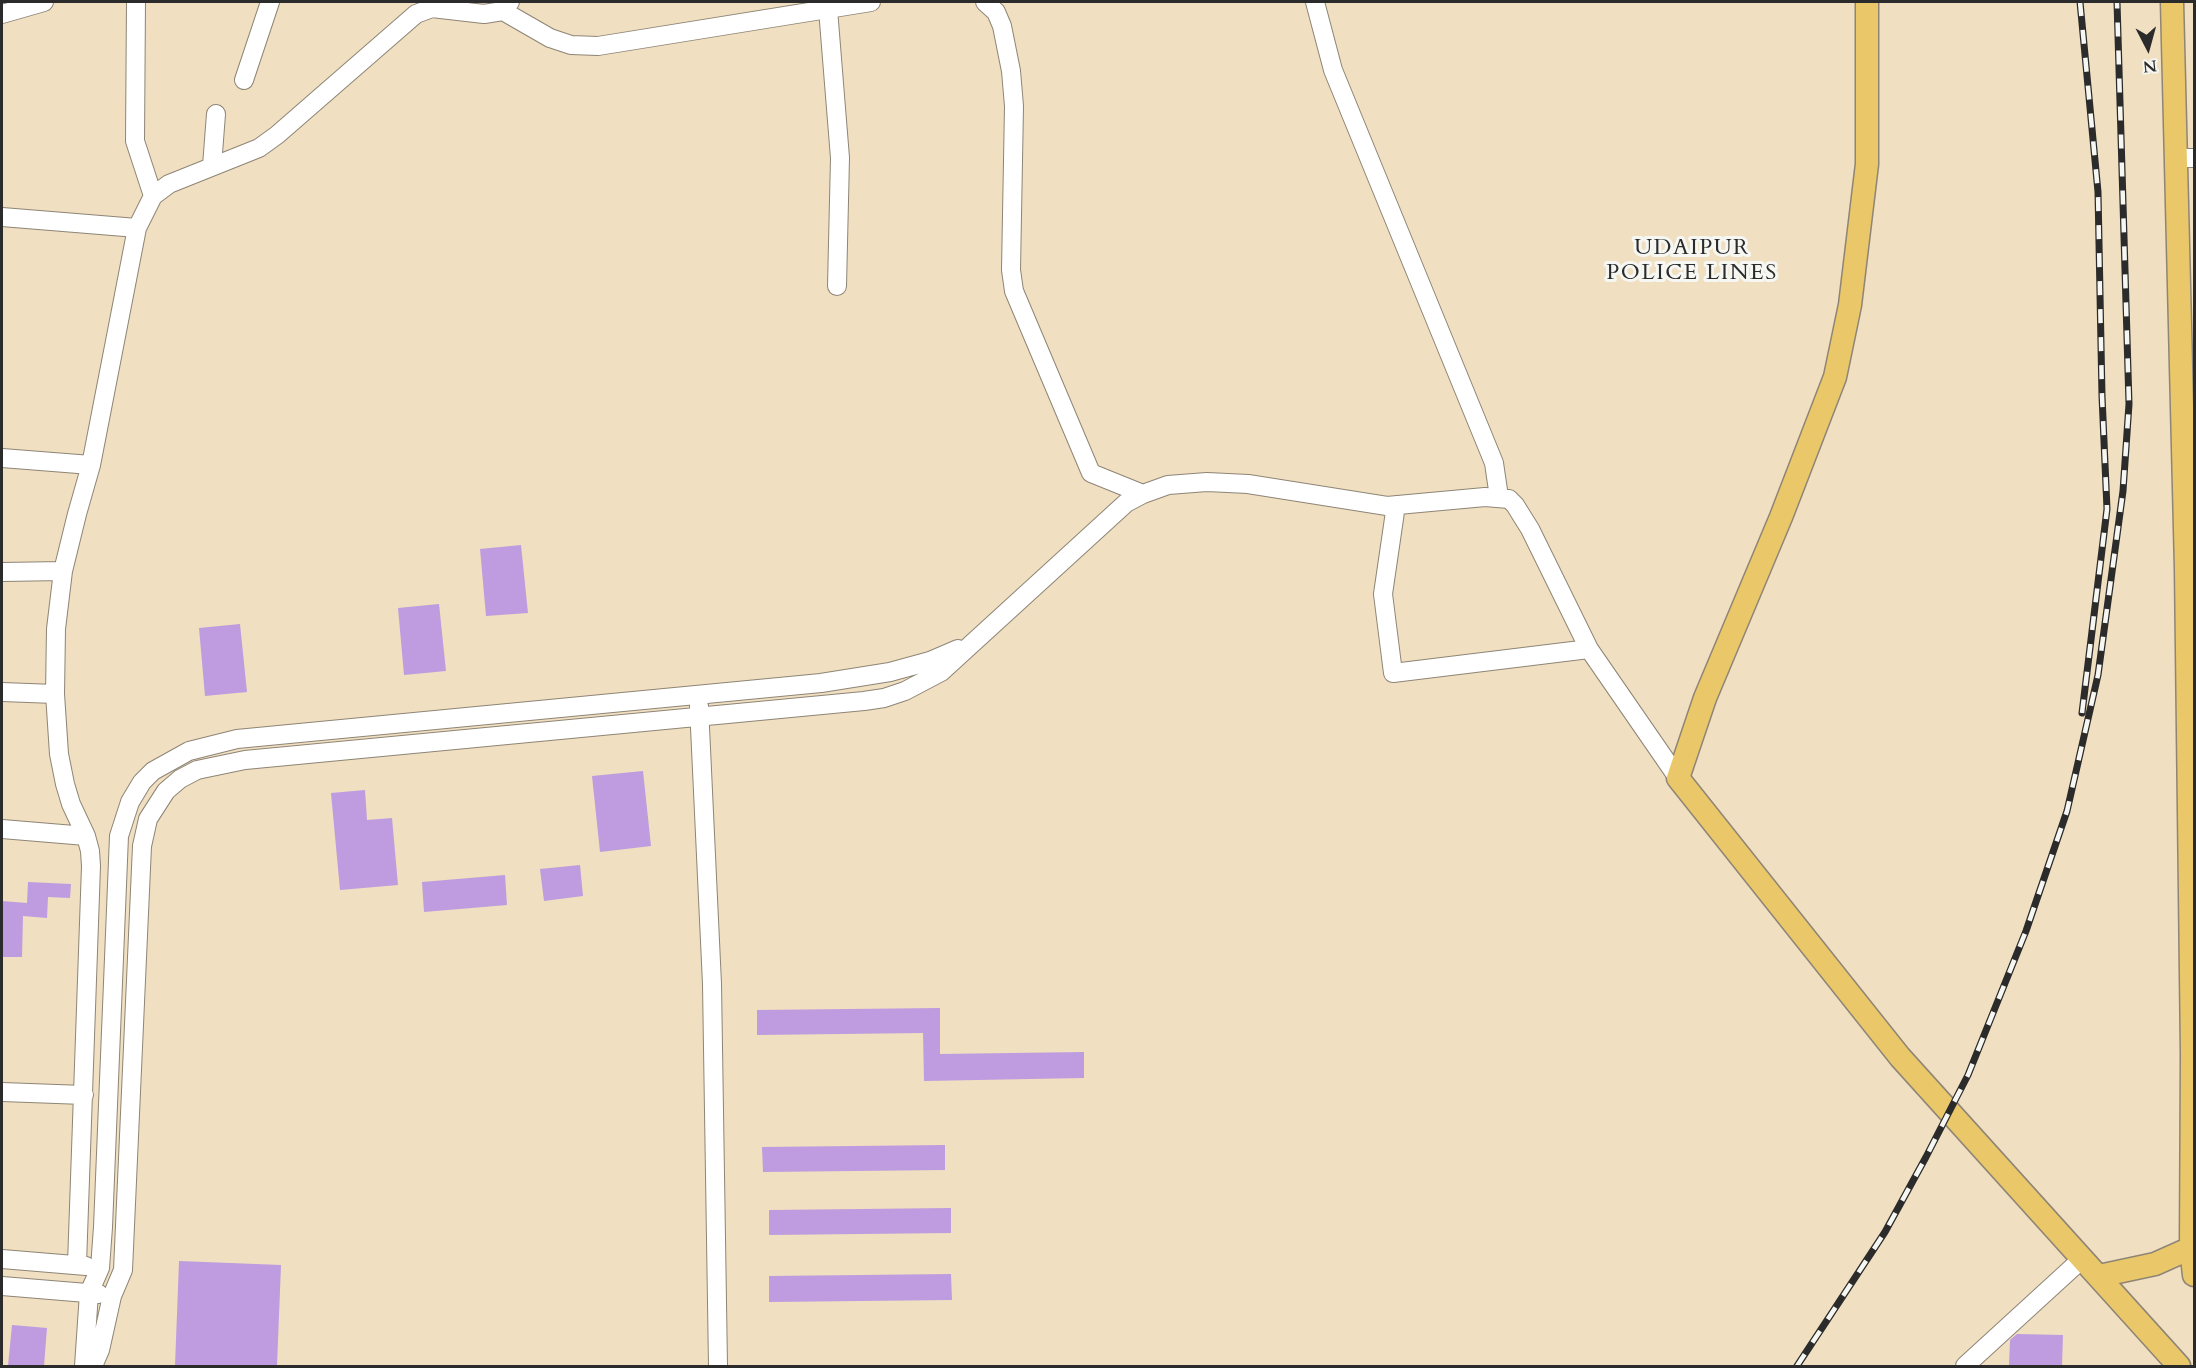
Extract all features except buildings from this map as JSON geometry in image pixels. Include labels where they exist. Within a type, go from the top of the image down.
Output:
[{"type":"main road","points":[[1867,2],[1867,165],[1850,305],[1834,377],[1781,517],[1705,698],[1678,778],[1900,1057],[2179,1366]]},
{"type":"main road","points":[[2172,2],[2185,158],[2186,569],[2194,1275]]},
{"type":"main road","points":[[2099,1276],[2155,1264],[2192,1248]]},
{"type":"street","points":[[2,14],[45,2]]},
{"type":"street","points":[[136,2],[135,141],[153,196]]},
{"type":"street","points":[[244,80],[270,2]]},
{"type":"street","points":[[77,1264],[91,866],[86,836],[64,784],[59,754],[55,694],[56,629],[63,572],[91,465],[137,228],[153,196],[169,184],[259,148],[416,14],[431,5],[484,14],[506,6],[550,38],[571,45],[598,46],[870,2]]},
{"type":"street","points":[[985,2],[996,12],[1002,26],[1011,71],[1014,106],[1011,270],[1014,291],[1091,473],[1143,494]]},
{"type":"street","points":[[1315,2],[1334,70],[1494,463],[1499,497]]},
{"type":"street","points":[[828,9],[840,158],[837,286]]},
{"type":"street","points":[[212,166],[216,114]]},
{"type":"street","points":[[2,217],[137,228]]},
{"type":"street","points":[[2,458],[91,465]]},
{"type":"street","points":[[93,1366],[100,1350],[112,1296],[123,1270],[140,860],[148,819],[166,791],[180,779],[197,770],[245,760],[884,698],[926,682],[941,672],[1118,510],[1143,494],[1168,485],[1225,482],[1378,505],[1499,497],[1509,500],[1515,505],[1530,529],[1589,649],[1678,778]]},
{"type":"street","points":[[1396,505],[1383,594],[1393,673],[1589,649]]},
{"type":"street","points":[[2,572],[63,572]]},
{"type":"street","points":[[84,1366],[89,1293],[100,1268],[105,1193],[119,836],[130,802],[142,782],[153,771],[189,751],[246,738],[820,683],[891,672],[948,655],[978,638]]},
{"type":"street","points":[[2,692],[55,694]]},
{"type":"street","points":[[699,695],[712,984],[718,1366]]},
{"type":"street","points":[[2,829],[86,836]]},
{"type":"street","points":[[2,1092],[84,1095]]},
{"type":"street","points":[[1965,1366],[2083,1258]]},
{"type":"street","points":[[2,1259],[77,1264],[123,1270]]},
{"type":"street","points":[[2,1286],[112,1296]]},
{"type":"railway","points":[[2080,2],[2098,192],[2107,509],[2082,713]]},
{"type":"railway","points":[[1797,1366],[1885,1232],[1968,1075],[2026,931],[2067,811],[2098,675],[2123,491],[2129,404],[2117,2]]},
{"type":"district","name":"UDAIPUR POLICE LINES","points":[[1692,262]]}]
